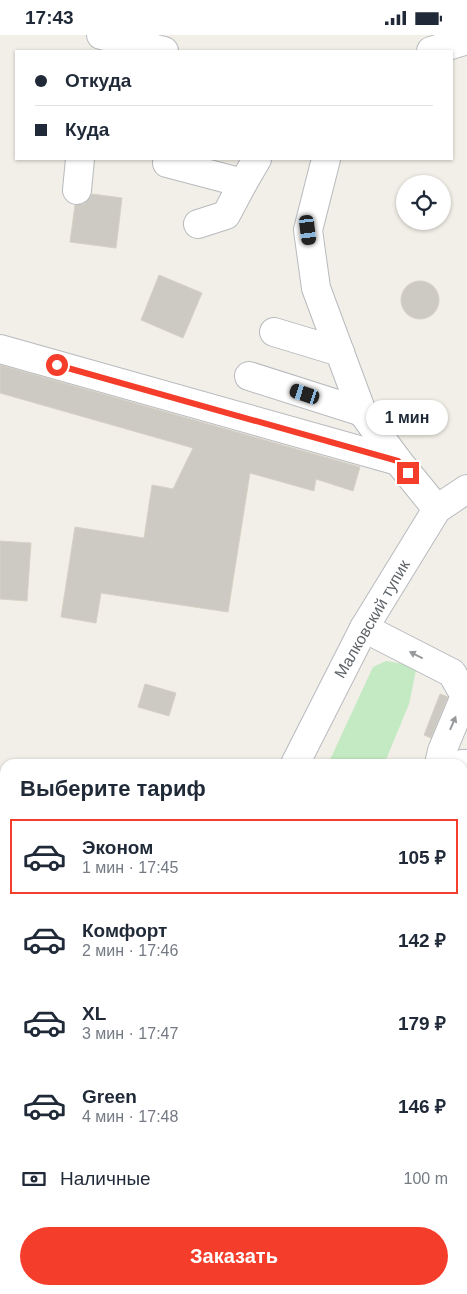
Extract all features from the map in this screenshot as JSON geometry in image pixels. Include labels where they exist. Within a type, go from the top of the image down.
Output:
[{"type":"street","points":[[91,50],[93,35]]},
{"type":"street","points":[[101,35],[160,50]]},
{"type":"street","points":[[435,50],[467,41]]},
{"type":"street","points":[[77,190],[80,160]]},
{"type":"street","points":[[168,160],[167,163],[243,183]]},
{"type":"street","points":[[198,224],[226,215],[256,160]]},
{"type":"street","points":[[326,160],[308,230],[316,288],[362,412],[437,509]]},
{"type":"street","points":[[274,332],[340,352]]},
{"type":"street","points":[[0,349],[398,461]]},
{"type":"street","points":[[249,376],[362,412]]},
{"type":"street","name":"Малковский тупик","points":[[298,759],[364,628],[437,509],[467,489]]},
{"type":"street","points":[[364,628],[460,678],[465,696],[440,759]]},
{"type":"green space","points":[[386,661],[404,664],[416,670],[409,704],[386,759],[330,759],[373,667]]},
{"type":"building","points":[[92,194],[122,198],[116,248],[70,242],[75,205],[84,204]]},
{"type":"building","points":[[159,275],[202,293],[183,338],[141,320]]},
{"type":"building","points":[[420,281],[427,282],[433,287],[438,293],[438,307],[433,313],[427,318],[420,319],[413,318],[407,313],[402,307],[401,300],[402,293],[407,287],[413,282]]},
{"type":"building","points":[[0,365],[360,467],[353,491],[316,479],[314,491],[250,473],[228,612],[101,593],[96,623],[61,617],[75,527],[144,538],[152,485],[173,489],[193,448],[0,393]]},
{"type":"building","points":[[0,541],[31,543],[27,601],[0,599]]},
{"type":"building","points":[[145,684],[176,693],[169,716],[138,707]]},
{"type":"building","points":[[440,694],[448,697],[431,738],[424,735]]},
{"type":"route","points":[[57,365],[398,461],[408,473]]}]
